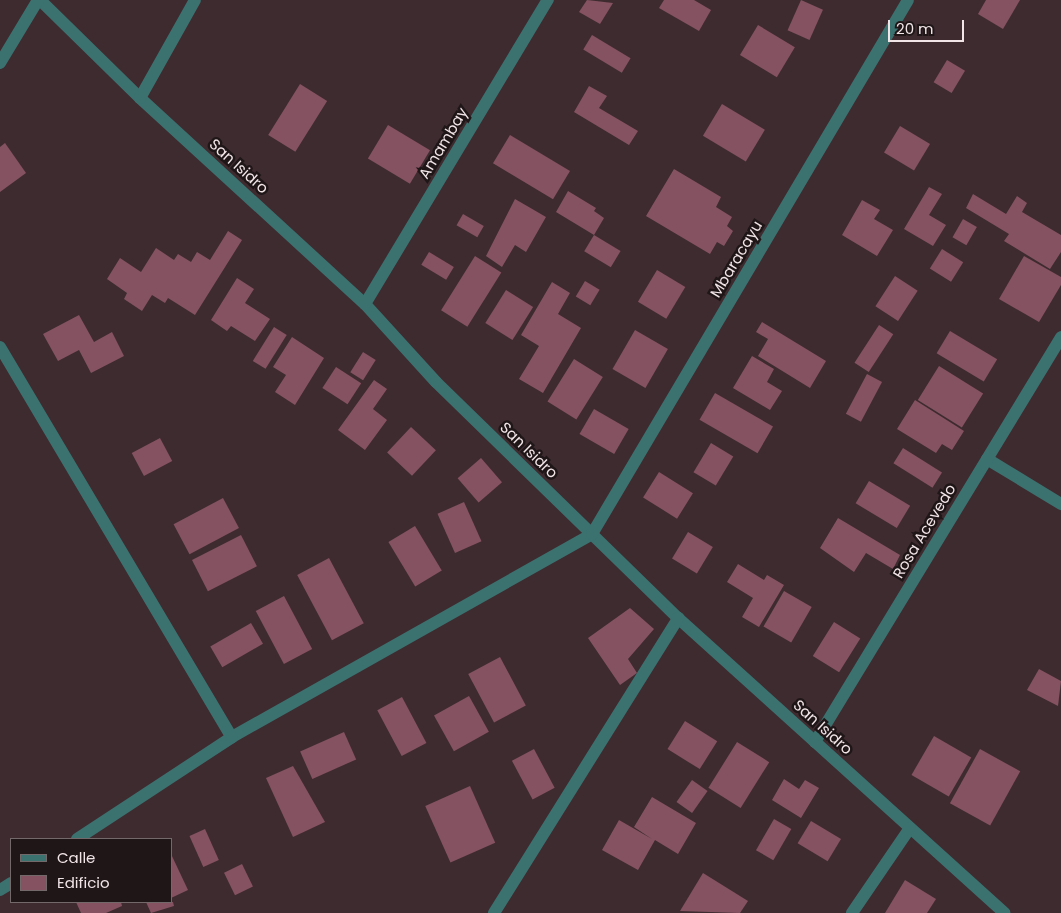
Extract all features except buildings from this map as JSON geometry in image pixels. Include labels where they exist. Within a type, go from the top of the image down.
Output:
[{"type":"street","points":[[0,63],[39,0]]},
{"type":"street","name":"San Isidro","points":[[39,0],[140,98],[366,304],[436,382],[678,618],[1004,913]]},
{"type":"street","points":[[140,98],[195,0]]},
{"type":"street","name":"Amambay","points":[[366,304],[548,0]]},
{"type":"street","name":"Mbaracayu","points":[[592,534],[908,0]]},
{"type":"street","name":"Rosa Acevedo","points":[[815,742],[1061,337]]},
{"type":"street","points":[[0,346],[232,737]]},
{"type":"street","points":[[987,459],[1061,504]]},
{"type":"street","points":[[79,838],[232,737],[592,534]]},
{"type":"street","points":[[494,913],[678,618]]},
{"type":"street","points":[[852,913],[910,828]]}]
